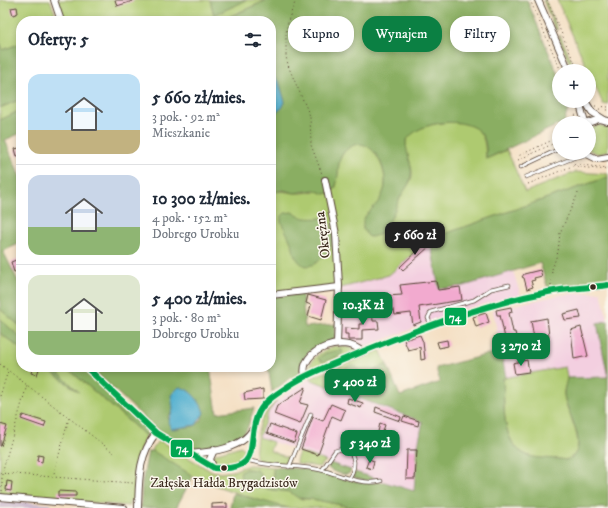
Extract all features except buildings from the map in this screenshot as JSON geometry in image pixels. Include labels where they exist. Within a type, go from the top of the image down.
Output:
[{"type":"street","points":[[54,0],[59,16]]},
{"type":"street","points":[[538,0],[566,64]]},
{"type":"street","points":[[589,108],[592,112],[607,120]]},
{"type":"street","points":[[596,120],[607,120]]},
{"type":"street","points":[[596,159],[607,158]]},
{"type":"street","name":"Okrężna","points":[[325,180],[336,234],[339,287],[337,344]]},
{"type":"street","points":[[91,372],[156,433],[214,468],[234,467],[247,460],[258,414],[264,405],[305,376],[431,325],[464,314],[549,292],[608,285]]},
{"type":"street","points":[[276,294],[339,287]]},
{"type":"street","points":[[305,376],[305,368],[313,354],[325,346],[337,344],[353,347],[362,352]]},
{"type":"street","points":[[190,454],[237,444],[247,438],[254,427]]},
{"type":"street","points":[[138,508],[139,483],[144,451],[156,433]]},
{"type":"street","points":[[237,444],[244,446],[250,452]]},
{"type":"street","points":[[214,450],[210,459],[214,468]]},
{"type":"street","points":[[1,497],[124,508]]},
{"type":"lane","points":[[521,167],[552,152]]},
{"type":"lane","points":[[526,177],[569,160]]},
{"type":"lane","points":[[431,325],[428,318],[431,312],[474,300],[491,289],[509,285]]},
{"type":"lane","points":[[289,467],[311,414]]},
{"type":"lane","points":[[322,470],[335,452],[340,450],[353,455],[355,463],[349,478]]},
{"type":"lane","points":[[247,460],[266,465],[322,470],[362,482],[381,480]]},
{"type":"path","points":[[296,0],[289,18],[286,33],[286,57],[289,68],[310,116],[312,145],[325,180]]},
{"type":"path","points":[[530,0],[558,64]]},
{"type":"path","points":[[547,0],[575,64]]},
{"type":"path","points":[[516,157],[552,140]]},
{"type":"path","points":[[518,160],[552,144]]},
{"type":"path","points":[[574,160],[575,165]]},
{"type":"path","points":[[576,160],[581,165],[608,168]]},
{"type":"path","points":[[528,184],[575,165],[578,167],[608,170]]},
{"type":"path","points":[[549,292],[552,269],[558,252],[560,234],[579,191]]},
{"type":"path","points":[[0,364],[114,453]]},
{"type":"path","points":[[0,396],[8,371]]},
{"type":"path","points":[[1,497],[1,473],[27,385]]},
{"type":"path","points":[[53,478],[70,418]]},
{"type":"path","points":[[1,473],[53,478],[139,483]]},
{"type":"shaded area","points":[[430,239],[440,289],[513,271],[521,296],[464,309],[368,346],[340,342],[341,288],[389,275]]},
{"type":"shaded area","points":[[601,292],[608,321],[598,323],[608,377],[567,378],[565,367],[506,378],[493,310],[560,295]]},
{"type":"shaded area","points":[[309,379],[423,422],[417,450],[414,492],[259,437],[269,411],[277,401]]},
{"type":"shaded area","points":[[0,500],[51,504],[51,508],[0,508]]},
{"type":"green space","points":[[0,0],[50,0],[56,16],[16,16],[16,45],[3,50],[0,42]]},
{"type":"green space","points":[[58,0],[210,0],[214,15],[247,0],[267,0],[230,16],[63,16]]},
{"type":"green space","points":[[210,0],[247,0],[214,15]]},
{"type":"green space","points":[[267,0],[527,0],[554,64],[552,64],[552,108],[568,108],[566,116],[552,116],[552,128],[486,159],[485,141],[482,135],[475,128],[466,124],[455,122],[431,125],[420,129],[411,135],[406,142],[411,168],[409,182],[385,228],[376,236],[369,237],[363,229],[363,220],[380,200],[385,182],[381,163],[370,148],[363,145],[355,145],[346,150],[340,160],[337,182],[332,192],[325,194],[314,190],[295,193],[283,190],[276,192],[276,112],[282,108],[285,102],[279,82],[276,79],[276,16],[231,16]]},
{"type":"green space","points":[[543,0],[545,0],[558,30],[555,29]]},
{"type":"green space","points":[[557,0],[608,0],[608,105],[603,104],[596,88],[596,64],[585,64]]},
{"type":"green space","points":[[560,35],[573,64],[570,64],[559,38]]},
{"type":"green space","points":[[0,42],[3,50],[16,45],[16,101],[0,108]]},
{"type":"green space","points":[[16,101],[16,112],[0,120],[0,108]]},
{"type":"green space","points":[[16,112],[16,135],[5,140],[16,167],[16,245],[3,251],[16,277],[16,323],[0,309],[0,120]]},
{"type":"green space","points":[[457,122],[477,129],[485,144],[486,159],[507,150],[525,192],[575,172],[608,174],[608,177],[430,239],[389,275],[341,288],[276,292],[276,192],[301,193],[318,191],[325,194],[335,189],[340,159],[345,151],[353,145],[361,144],[368,146],[379,160],[385,178],[384,192],[378,204],[365,217],[364,220],[363,229],[369,237],[375,235],[385,227],[400,197],[409,184],[412,175],[406,147],[407,138],[423,127]]},
{"type":"green space","points":[[599,125],[608,128],[608,151],[599,154],[596,153],[596,126]]},
{"type":"green space","points":[[608,177],[608,282],[548,289],[540,263],[464,286],[439,289],[430,239]]},
{"type":"green space","points":[[292,212],[304,218],[326,218],[330,223],[333,233],[332,242],[328,251],[314,264],[307,266],[300,263],[294,254],[291,242],[281,222],[281,217],[285,213]]},
{"type":"green space","points":[[302,293],[305,327],[336,324],[335,338],[332,341],[316,347],[308,353],[303,361],[298,377],[293,382],[291,377],[272,392],[269,372],[276,372],[276,296]]},
{"type":"green space","points":[[0,309],[16,323],[16,333],[0,319]]},
{"type":"green space","points":[[0,319],[16,333],[16,345],[0,333]]},
{"type":"green space","points":[[608,321],[608,377],[597,323]]},
{"type":"green space","points":[[0,333],[16,345],[16,372],[52,372],[75,389],[57,372],[72,372],[146,436],[142,443],[138,459],[134,500],[129,502],[129,506],[0,494]]},
{"type":"green space","points":[[334,346],[352,348],[355,352],[309,371],[308,369],[312,361],[321,352]]},
{"type":"green space","points":[[342,350],[343,353],[337,357],[323,362],[318,359],[326,353]]},
{"type":"green space","points":[[380,350],[387,365],[382,366],[368,376],[356,397],[309,379]]},
{"type":"green space","points":[[501,351],[506,378],[503,378],[504,411],[508,433],[513,443],[519,451],[529,456],[566,460],[574,455],[578,448],[576,430],[564,394],[567,378],[608,377],[608,508],[356,508],[312,499],[298,498],[290,492],[252,487],[241,478],[240,473],[245,469],[257,470],[260,473],[262,480],[268,482],[273,478],[273,470],[275,467],[306,469],[362,483],[384,482],[414,491],[417,450],[423,422],[356,397],[368,377],[382,366],[387,365],[400,396],[440,382],[436,368]]},
{"type":"green space","points":[[351,365],[356,366],[359,370],[354,381],[342,385],[334,384],[332,378],[335,373]]},
{"type":"green space","points":[[565,367],[567,379],[564,391],[565,402],[576,430],[577,448],[574,455],[566,460],[529,456],[519,450],[513,443],[508,433],[504,410],[503,378]]},
{"type":"green space","points":[[52,372],[57,372],[79,392]]},
{"type":"green space","points":[[72,372],[87,372],[146,428],[148,432],[146,436]]},
{"type":"green space","points":[[95,372],[211,372],[217,413],[254,408],[247,429],[240,437],[226,443],[198,448],[185,447],[154,427]],"holes":[[[179,388],[189,391],[200,407],[203,417],[195,425],[173,429],[171,428],[168,417],[173,408],[172,395]]]},
{"type":"green space","points":[[277,401],[269,411],[259,437],[273,442],[270,451],[289,458],[287,462],[278,464],[260,461],[255,456],[258,432],[262,419],[270,407]]},
{"type":"green space","points":[[158,441],[209,470],[220,473],[233,471],[249,465],[275,467],[273,478],[268,482],[262,480],[260,473],[256,470],[245,469],[241,480],[252,487],[290,492],[302,499],[312,499],[356,508],[288,508],[266,503],[211,484],[193,476],[151,451]]},
{"type":"green space","points":[[241,446],[247,452],[247,455],[244,458],[236,463],[227,465],[218,465],[214,463],[212,457],[217,453]]},
{"type":"green space","points":[[148,451],[153,451],[193,476],[176,508],[141,508],[142,483]]},
{"type":"green space","points":[[299,452],[326,461],[319,467],[298,464],[296,461]]},
{"type":"green space","points":[[330,463],[351,470],[350,473],[339,474],[333,471],[328,468]]},
{"type":"green space","points":[[355,472],[377,479],[366,481],[352,477]]},
{"type":"green space","points":[[233,493],[288,508],[230,508]]},
{"type":"water","points":[[276,79],[279,82],[285,102],[282,108],[276,112]]},
{"type":"water","points":[[179,387],[187,390],[195,397],[201,405],[204,413],[196,425],[171,429],[168,422],[173,409],[171,395]]},
{"type":"transit line","name":"74","points":[[91,372],[156,433],[214,468],[230,468],[241,465],[247,459],[250,452],[255,423],[259,412],[265,404],[290,385],[308,375],[409,333],[501,303],[548,292],[608,285]]},
{"type":"place","name":"Załęska Hałda Brygadzistów","points":[[224,468]]}]
